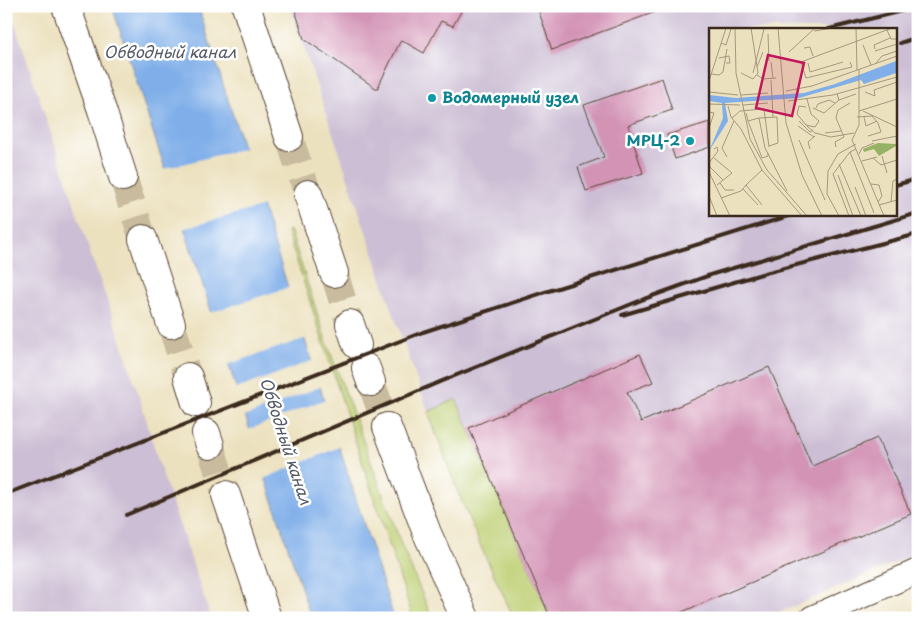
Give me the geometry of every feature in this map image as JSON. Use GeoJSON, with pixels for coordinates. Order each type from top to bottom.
{"type":"FeatureCollection","features":[{"type":"Feature","properties":{"kind":"main road"},"geometry":{"type":"LineString","coordinates":[[66,6],[123,178]]}},
{"type":"Feature","properties":{"kind":"main road"},"geometry":{"type":"LineString","coordinates":[[246,6],[289,137]]}},
{"type":"Feature","properties":{"kind":"main road"},"geometry":{"type":"LineString","coordinates":[[308,194],[334,274]]}},
{"type":"Feature","properties":{"kind":"main road"},"geometry":{"type":"LineString","coordinates":[[143,239],[170,324]]}},
{"type":"Feature","properties":{"kind":"main road"},"geometry":{"type":"LineString","coordinates":[[188,377],[196,403]]}},
{"type":"Feature","properties":{"kind":"main road"},"geometry":{"type":"LineString","coordinates":[[387,427],[427,533],[465,618]]}},
{"type":"Feature","properties":{"kind":"main road"},"geometry":{"type":"LineString","coordinates":[[226,495],[267,618]]}},
{"type":"Feature","properties":{"kind":"street"},"geometry":{"type":"LineString","coordinates":[[812,618],[918,571]]}},
{"type":"Feature","properties":{"kind":"shaded area"},"geometry":{"type":"Polygon","coordinates":[[[6,6],[9,6],[121,340],[159,464],[211,618],[6,618],[6,6]]]}},
{"type":"Feature","properties":{"kind":"shaded area"},"geometry":{"type":"Polygon","coordinates":[[[290,6],[918,6],[918,553],[767,618],[540,618],[437,436],[396,321],[290,6]]]}},
{"type":"Feature","properties":{"kind":"green space"},"geometry":{"type":"Polygon","coordinates":[[[290,230],[327,343],[402,546],[432,618],[413,618],[287,231],[290,230]]]}},
{"type":"Feature","properties":{"kind":"green space"},"geometry":{"type":"Polygon","coordinates":[[[456,399],[550,616],[563,611],[566,618],[514,618],[457,490],[428,412],[456,399]]]}},
{"type":"Feature","properties":{"kind":"water","name":"Обводный канал"},"geometry":{"type":"Polygon","coordinates":[[[112,6],[198,6],[394,618],[311,618],[112,6]]]}},
{"type":"Feature","properties":{"kind":"pier"},"geometry":{"type":"Polygon","coordinates":[[[246,148],[264,206],[182,229],[163,169],[246,148]]]}},
{"type":"Feature","properties":{"kind":"pier"},"geometry":{"type":"Polygon","coordinates":[[[290,287],[307,338],[226,365],[209,313],[290,287]]]}},
{"type":"Feature","properties":{"kind":"pier"},"geometry":{"type":"Polygon","coordinates":[[[314,360],[322,386],[244,417],[234,390],[314,360]]]}},
{"type":"Feature","properties":{"kind":"pier"},"geometry":{"type":"Polygon","coordinates":[[[326,399],[342,446],[263,479],[248,430],[326,399]]]}},
{"type":"Feature","properties":{"kind":"building"},"geometry":{"type":"Polygon","coordinates":[[[294,6],[464,6],[453,26],[441,21],[424,53],[401,40],[377,89],[304,39],[294,6]]]}},
{"type":"Feature","properties":{"kind":"building"},"geometry":{"type":"Polygon","coordinates":[[[537,6],[665,6],[666,8],[552,50],[537,6]]]}},
{"type":"Feature","properties":{"kind":"building"},"geometry":{"type":"Polygon","coordinates":[[[662,78],[672,110],[628,125],[643,173],[586,191],[578,167],[604,157],[584,105],[662,78]]]}},
{"type":"Feature","properties":{"kind":"building","name":"МРЦ-2"},"geometry":{"type":"Polygon","coordinates":[[[709,122],[709,147],[675,159],[667,135],[709,122]]]}},
{"type":"Feature","properties":{"kind":"building"},"geometry":{"type":"Polygon","coordinates":[[[640,354],[653,382],[627,392],[641,422],[769,367],[812,466],[877,438],[911,514],[668,618],[566,618],[563,611],[550,617],[469,428],[640,354]]]}},
{"type":"Feature","properties":{"kind":"tunnel"},"geometry":{"type":"LineString","coordinates":[[289,137],[308,194]]}},
{"type":"Feature","properties":{"kind":"tunnel"},"geometry":{"type":"LineString","coordinates":[[123,177],[143,239]]}},
{"type":"Feature","properties":{"kind":"tunnel"},"geometry":{"type":"LineString","coordinates":[[334,273],[350,324]]}},
{"type":"Feature","properties":{"kind":"tunnel"},"geometry":{"type":"LineString","coordinates":[[171,324],[188,377]]}},
{"type":"Feature","properties":{"kind":"tunnel"},"geometry":{"type":"LineString","coordinates":[[371,382],[387,427]]}},
{"type":"Feature","properties":{"kind":"tunnel"},"geometry":{"type":"LineString","coordinates":[[210,445],[226,495]]}},
{"type":"Feature","properties":{"kind":"railway"},"geometry":{"type":"LineString","coordinates":[[833,28],[918,7]]}},
{"type":"Feature","properties":{"kind":"railway"},"geometry":{"type":"LineString","coordinates":[[900,43],[918,37]]}},
{"type":"Feature","properties":{"kind":"railway"},"geometry":{"type":"LineString","coordinates":[[896,185],[918,179]]}},
{"type":"Feature","properties":{"kind":"railway"},"geometry":{"type":"LineString","coordinates":[[126,515],[442,381],[644,299],[713,274],[918,213]]}},
{"type":"Feature","properties":{"kind":"railway"},"geometry":{"type":"LineString","coordinates":[[6,494],[423,332],[792,215]]}},
{"type":"Feature","properties":{"kind":"railway"},"geometry":{"type":"LineString","coordinates":[[622,315],[765,273],[918,234]]}},
{"type":"Feature","properties":{"kind":"place","name":"Водомерный узел"},"geometry":{"type":"Point","coordinates":[432,98]}},
{"type":"Feature","properties":{"kind":"place","name":"МРЦ-2"},"geometry":{"type":"Point","coordinates":[690,141]}}]}
